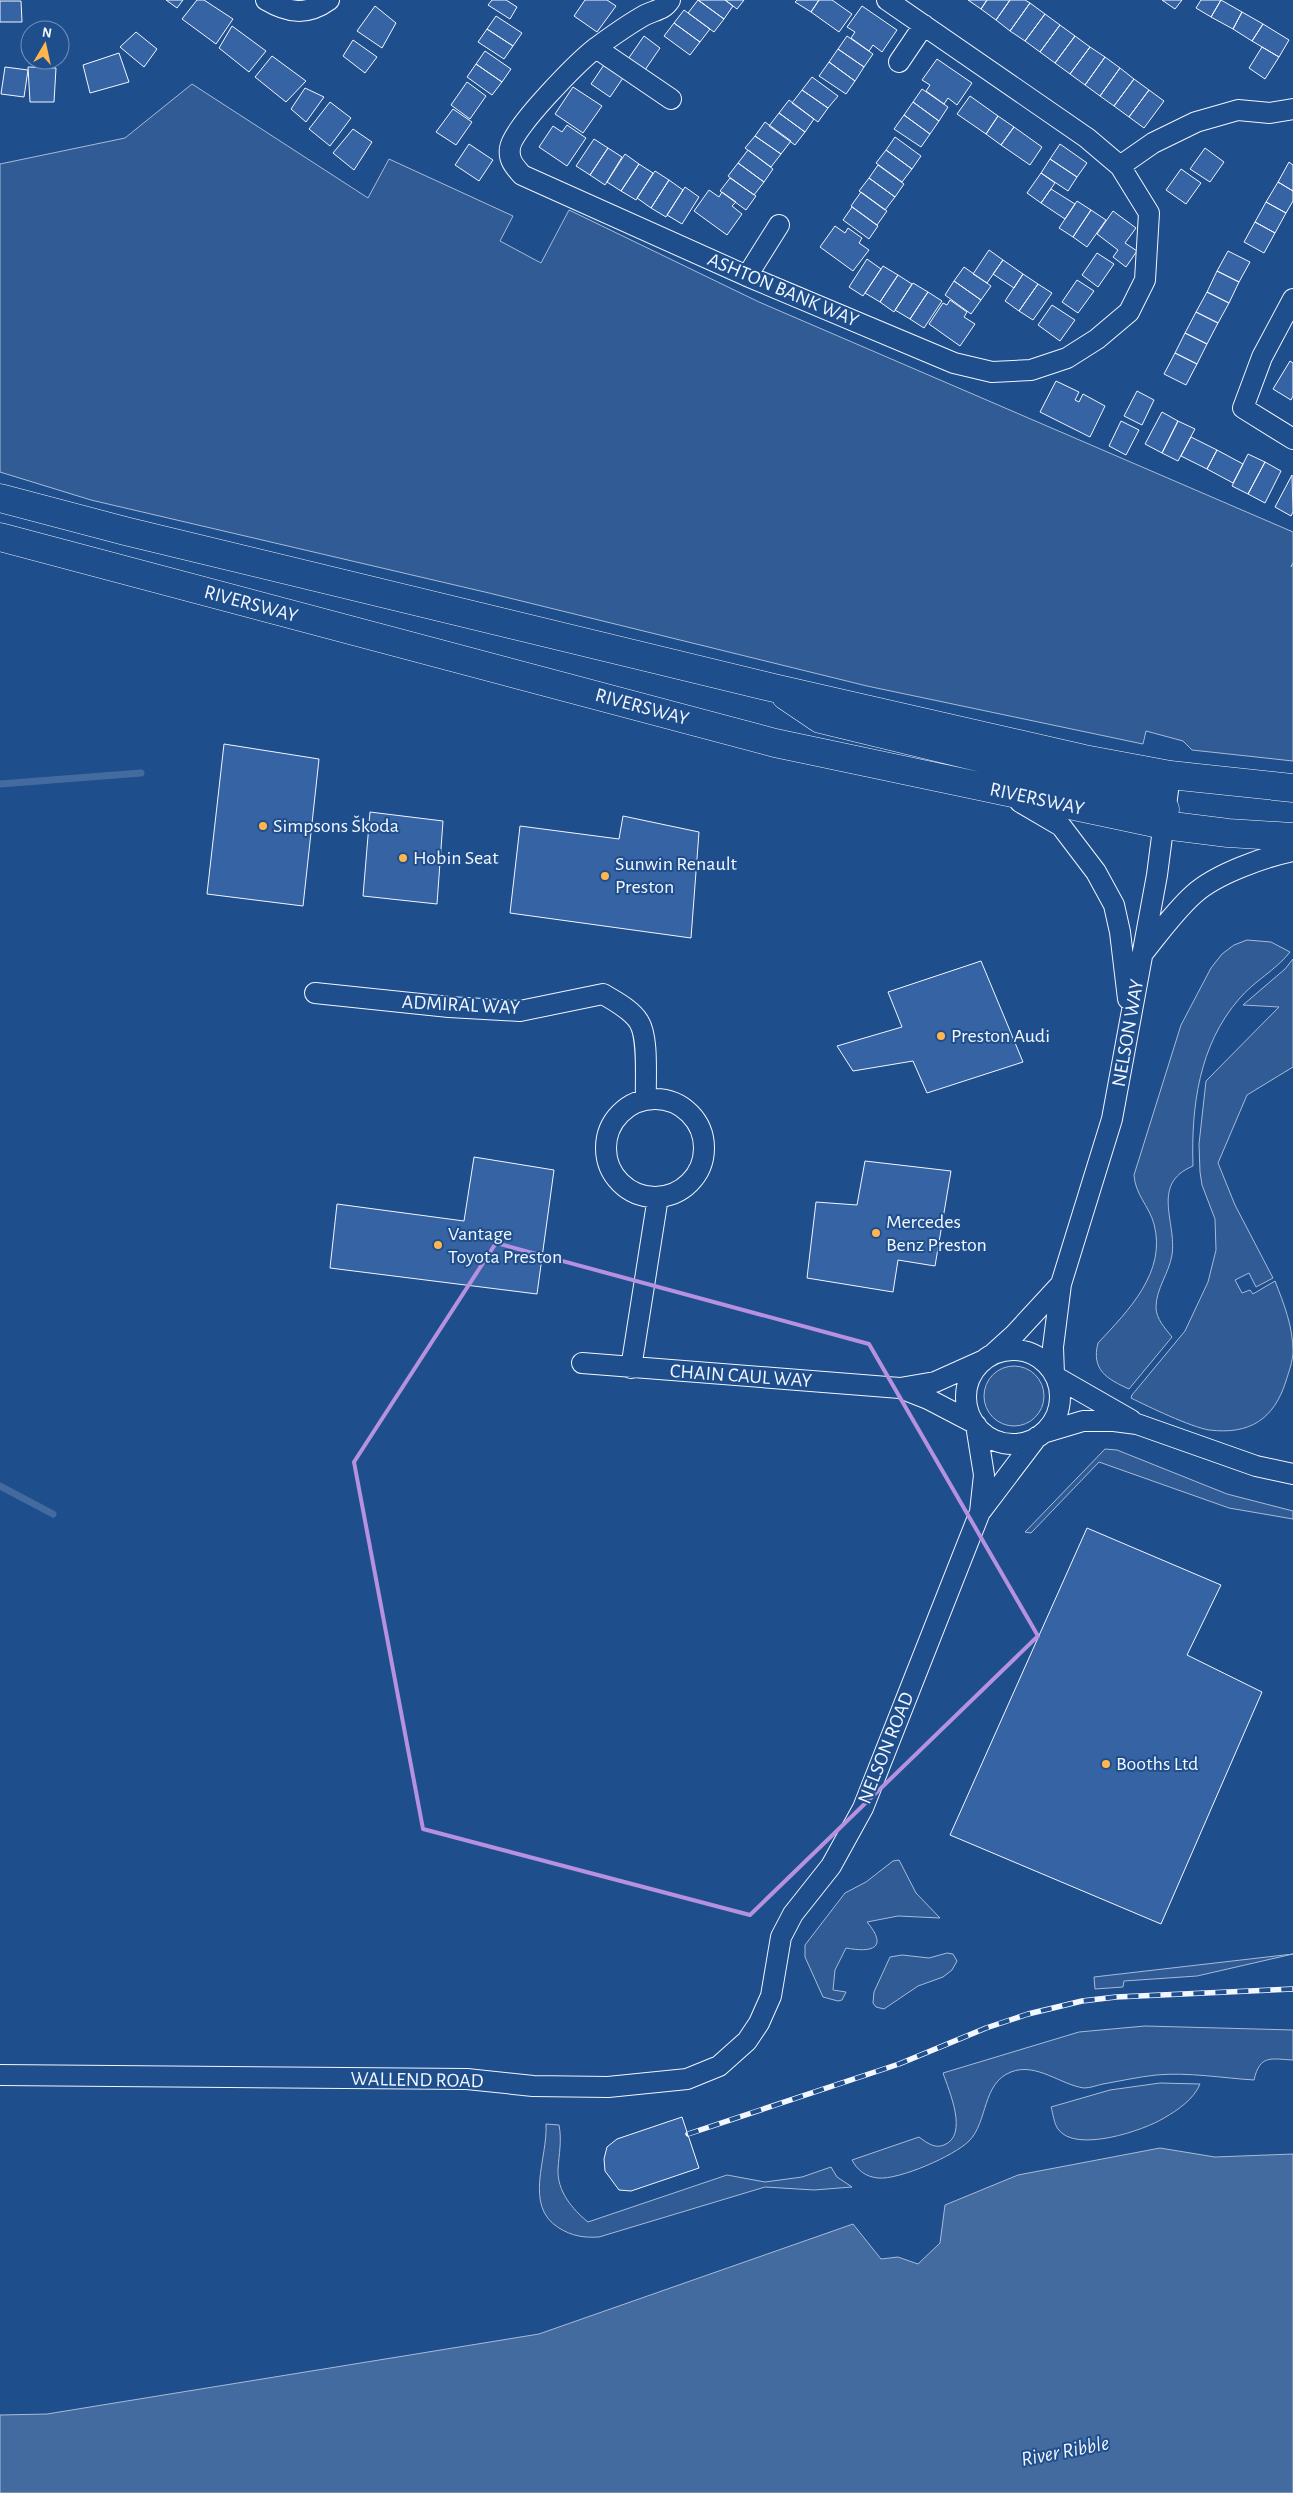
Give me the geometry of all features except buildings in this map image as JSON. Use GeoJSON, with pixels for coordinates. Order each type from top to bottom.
{"type":"FeatureCollection","features":[{"type":"Feature","properties":{"kind":"highway","name":"RIVERSWAY"},"geometry":{"type":"LineString","coordinates":[[0,498],[125,531],[774,688],[1084,759],[1170,775],[1293,788]]}},
{"type":"Feature","properties":{"kind":"highway","name":"RIVERSWAY"},"geometry":{"type":"LineString","coordinates":[[0,537],[774,742],[996,790],[1164,817],[1228,833],[1293,837]]}},
{"type":"Feature","properties":{"kind":"highway"},"geometry":{"type":"LineString","coordinates":[[774,688],[820,719],[998,762],[1150,795],[1164,817]]}},
{"type":"Feature","properties":{"kind":"street"},"geometry":{"type":"LineString","coordinates":[[266,0],[290,12],[298,12],[318,8],[329,0]]}},
{"type":"Feature","properties":{"kind":"street","name":"ASHTON BANK WAY"},"geometry":{"type":"LineString","coordinates":[[670,0],[666,7],[645,16],[596,48],[560,82],[516,133],[510,148],[512,163],[522,174],[747,276],[954,363],[992,372],[1031,370],[1067,358],[1097,340],[1129,312],[1145,280],[1149,213],[1120,166],[1088,138],[887,0]]}},
{"type":"Feature","properties":{"kind":"street"},"geometry":{"type":"LineString","coordinates":[[898,62],[924,25]]}},
{"type":"Feature","properties":{"kind":"street"},"geometry":{"type":"LineString","coordinates":[[596,48],[671,99]]}},
{"type":"Feature","properties":{"kind":"street"},"geometry":{"type":"LineString","coordinates":[[1120,166],[1153,143],[1196,122],[1238,110],[1270,113],[1293,109]]}},
{"type":"Feature","properties":{"kind":"street"},"geometry":{"type":"LineString","coordinates":[[747,276],[779,225]]}},
{"type":"Feature","properties":{"kind":"street"},"geometry":{"type":"LineString","coordinates":[[1293,299],[1262,357],[1243,408],[1293,439]]}},
{"type":"Feature","properties":{"kind":"street","name":"NELSON WAY"},"geometry":{"type":"LineString","coordinates":[[1055,1376],[1053,1347],[1061,1284],[1112,1119],[1142,956],[1170,775]]}},
{"type":"Feature","properties":{"kind":"street"},"geometry":{"type":"LineString","coordinates":[[996,790],[1037,810],[1062,826],[1096,872],[1114,906],[1120,932],[1130,1013]]}},
{"type":"Feature","properties":{"kind":"street"},"geometry":{"type":"LineString","coordinates":[[1142,956],[1172,916],[1196,892],[1227,874],[1293,851]]}},
{"type":"Feature","properties":{"kind":"street","name":"ADMIRAL WAY"},"geometry":{"type":"LineString","coordinates":[[315,993],[520,1011],[603,994],[623,1007],[640,1022],[644,1040],[646,1099]]}},
{"type":"Feature","properties":{"kind":"street"},"geometry":{"type":"LineString","coordinates":[[646,1099],[665,1099],[688,1111],[698,1124],[704,1142],[703,1159],[696,1175],[685,1187],[670,1195],[658,1197],[644,1196],[627,1189],[615,1177],[607,1162],[605,1147],[608,1130],[622,1111],[646,1099]]}},
{"type":"Feature","properties":{"kind":"street"},"geometry":{"type":"LineString","coordinates":[[631,1368],[658,1197]]}},
{"type":"Feature","properties":{"kind":"street","name":"NELSON WAY"},"geometry":{"type":"LineString","coordinates":[[987,1358],[1014,1335],[1061,1284]]}},
{"type":"Feature","properties":{"kind":"street"},"geometry":{"type":"LineString","coordinates":[[1040,1435],[1053,1421],[1059,1407],[1060,1392],[1055,1376],[1045,1363],[1033,1354],[1018,1350],[1003,1351],[987,1358],[972,1376],[966,1396],[968,1410],[975,1424],[986,1435],[1011,1444],[1040,1435],[1083,1421],[1114,1421],[1137,1424],[1256,1466],[1293,1474]]}},
{"type":"Feature","properties":{"kind":"street","name":"CHAIN CAUL WAY"},"geometry":{"type":"LineString","coordinates":[[582,1363],[900,1388],[935,1382],[987,1358]]}},
{"type":"Feature","properties":{"kind":"street"},"geometry":{"type":"LineString","coordinates":[[1055,1376],[1105,1403],[1137,1424]]}},
{"type":"Feature","properties":{"kind":"street","name":"CHAIN CAUL WAY"},"geometry":{"type":"LineString","coordinates":[[900,1388],[928,1399],[975,1424]]}},
{"type":"Feature","properties":{"kind":"street","name":"NELSON ROAD"},"geometry":{"type":"LineString","coordinates":[[774,1972],[781,1937],[793,1914],[831,1866],[863,1808],[980,1512],[984,1475],[975,1424]]}},
{"type":"Feature","properties":{"kind":"street","name":"NELSON ROAD"},"geometry":{"type":"LineString","coordinates":[[980,1512],[1040,1435]]}},
{"type":"Feature","properties":{"kind":"street","name":"WALLEND ROAD"},"geometry":{"type":"LineString","coordinates":[[0,2075],[467,2079],[533,2086],[608,2087],[687,2079],[719,2066],[747,2041],[759,2023],[771,1996],[774,1972]]}},
{"type":"Feature","properties":{"kind":"highlighted area"},"geometry":{"type":"Polygon","coordinates":[[[496,1243],[869,1344],[1038,1636],[750,1915],[423,1829],[354,1462],[496,1243]]]}},
{"type":"Feature","properties":{"kind":"shaded area"},"geometry":{"type":"Polygon","coordinates":[[[192,84],[368,198],[389,159],[513,216],[500,241],[541,263],[569,210],[759,302],[1293,532],[1293,562],[1291,567],[1293,564],[1293,761],[1192,750],[1183,741],[1146,731],[1143,744],[867,686],[489,593],[91,500],[0,472],[0,164],[125,138],[192,84]]]}},
{"type":"Feature","properties":{"kind":"shaded area"},"geometry":{"type":"Polygon","coordinates":[[[1247,940],[1271,942],[1290,952],[1239,999],[1225,1017],[1206,1056],[1196,1099],[1193,1166],[1180,1174],[1172,1183],[1169,1193],[1168,1205],[1173,1242],[1172,1255],[1158,1294],[1156,1311],[1159,1319],[1172,1337],[1129,1389],[1114,1381],[1103,1372],[1099,1367],[1096,1352],[1098,1343],[1121,1318],[1142,1290],[1155,1258],[1157,1242],[1154,1224],[1139,1194],[1134,1175],[1181,1025],[1211,968],[1222,954],[1234,945],[1247,940]]]}},
{"type":"Feature","properties":{"kind":"shaded area"},"geometry":{"type":"Polygon","coordinates":[[[1293,959],[1293,1067],[1247,1095],[1218,1163],[1235,1205],[1273,1278],[1256,1287],[1249,1273],[1235,1280],[1242,1293],[1250,1290],[1253,1294],[1275,1281],[1290,1324],[1293,1342],[1291,1366],[1281,1394],[1267,1415],[1248,1427],[1237,1430],[1209,1430],[1181,1421],[1131,1398],[1185,1331],[1208,1282],[1216,1250],[1215,1219],[1202,1185],[1200,1172],[1199,1144],[1206,1081],[1279,1007],[1243,1005],[1285,969],[1293,959]]]}},
{"type":"Feature","properties":{"kind":"shaded area"},"geometry":{"type":"Polygon","coordinates":[[[1014,1366],[1030,1371],[1035,1375],[1039,1380],[1044,1396],[1039,1412],[1035,1417],[1030,1421],[1014,1426],[998,1421],[993,1417],[989,1412],[984,1396],[989,1380],[993,1375],[998,1371],[1014,1366]]]}},
{"type":"Feature","properties":{"kind":"shaded area"},"geometry":{"type":"Polygon","coordinates":[[[1105,1449],[1117,1450],[1227,1494],[1293,1511],[1293,1519],[1229,1508],[1099,1462],[1031,1533],[1025,1532],[1105,1449]]]}},
{"type":"Feature","properties":{"kind":"shaded area"},"geometry":{"type":"Polygon","coordinates":[[[899,1860],[916,1893],[940,1918],[898,1916],[867,1922],[877,1938],[877,1943],[870,1949],[846,1948],[835,1970],[833,1990],[846,1992],[842,2000],[838,2001],[823,1997],[805,1957],[805,1945],[845,1893],[866,1882],[893,1861],[899,1860]]]}},
{"type":"Feature","properties":{"kind":"shaded area"},"geometry":{"type":"Polygon","coordinates":[[[947,1953],[953,1954],[957,1961],[952,1970],[943,1977],[918,1986],[884,2009],[876,2007],[873,2003],[874,1992],[890,1957],[902,1955],[929,1958],[947,1953]]]}},
{"type":"Feature","properties":{"kind":"shaded area"},"geometry":{"type":"Polygon","coordinates":[[[1293,1954],[1197,1976],[1124,1981],[1123,1987],[1095,1989],[1094,1977],[1293,1954]]]}},
{"type":"Feature","properties":{"kind":"shaded area"},"geometry":{"type":"Polygon","coordinates":[[[1145,2026],[1293,2030],[1293,2060],[1273,2059],[1263,2062],[1256,2072],[1254,2080],[1168,2074],[1089,2088],[1075,2086],[1030,2070],[1011,2072],[1002,2077],[995,2085],[980,2124],[969,2141],[939,2160],[899,2175],[878,2178],[866,2175],[856,2167],[852,2160],[919,2137],[934,2146],[944,2145],[951,2140],[955,2132],[955,2112],[943,2073],[1079,2032],[1145,2026]]]}},
{"type":"Feature","properties":{"kind":"shaded area"},"geometry":{"type":"Polygon","coordinates":[[[1160,2083],[1200,2084],[1190,2099],[1175,2111],[1155,2123],[1127,2133],[1094,2140],[1079,2140],[1067,2136],[1058,2129],[1051,2107],[1110,2090],[1160,2083]]]}},
{"type":"Feature","properties":{"kind":"shaded area"},"geometry":{"type":"Polygon","coordinates":[[[546,2124],[559,2125],[558,2177],[560,2185],[571,2205],[588,2222],[727,2175],[765,2182],[802,2177],[831,2167],[837,2177],[852,2187],[814,2190],[765,2187],[599,2237],[578,2236],[559,2228],[548,2219],[542,2207],[540,2180],[546,2124]]]}},
{"type":"Feature","properties":{"kind":"water","name":"River Ribble"},"geometry":{"type":"Polygon","coordinates":[[[1160,2148],[1215,2157],[1293,2154],[1293,2493],[0,2493],[0,2415],[47,2414],[539,2334],[853,2224],[881,2259],[898,2257],[918,2264],[940,2243],[945,2205],[1018,2175],[1160,2148]]]}},
{"type":"Feature","properties":{"kind":"waterway"},"geometry":{"type":"LineString","coordinates":[[0,784],[141,773]]}},
{"type":"Feature","properties":{"kind":"waterway"},"geometry":{"type":"LineString","coordinates":[[0,1486],[53,1514]]}},
{"type":"Feature","properties":{"kind":"railway"},"geometry":{"type":"LineString","coordinates":[[688,2134],[899,2064],[986,2028],[1028,2014],[1082,2001],[1116,1997],[1293,1989]]}},
{"type":"Feature","properties":{"kind":"place","name":"Simpsons Škoda"},"geometry":{"type":"Point","coordinates":[263,826]}},
{"type":"Feature","properties":{"kind":"place","name":"Hobin Seat"},"geometry":{"type":"Point","coordinates":[403,858]}},
{"type":"Feature","properties":{"kind":"place","name":"Sunwin Renault Preston"},"geometry":{"type":"Point","coordinates":[605,876]}},
{"type":"Feature","properties":{"kind":"place","name":"Preston Audi"},"geometry":{"type":"Point","coordinates":[941,1036]}},
{"type":"Feature","properties":{"kind":"place","name":"Mercedes Benz Preston"},"geometry":{"type":"Point","coordinates":[876,1233]}},
{"type":"Feature","properties":{"kind":"place","name":"Vantage Toyota Preston"},"geometry":{"type":"Point","coordinates":[438,1245]}},
{"type":"Feature","properties":{"kind":"place","name":"Booths Ltd"},"geometry":{"type":"Point","coordinates":[1106,1764]}}]}
